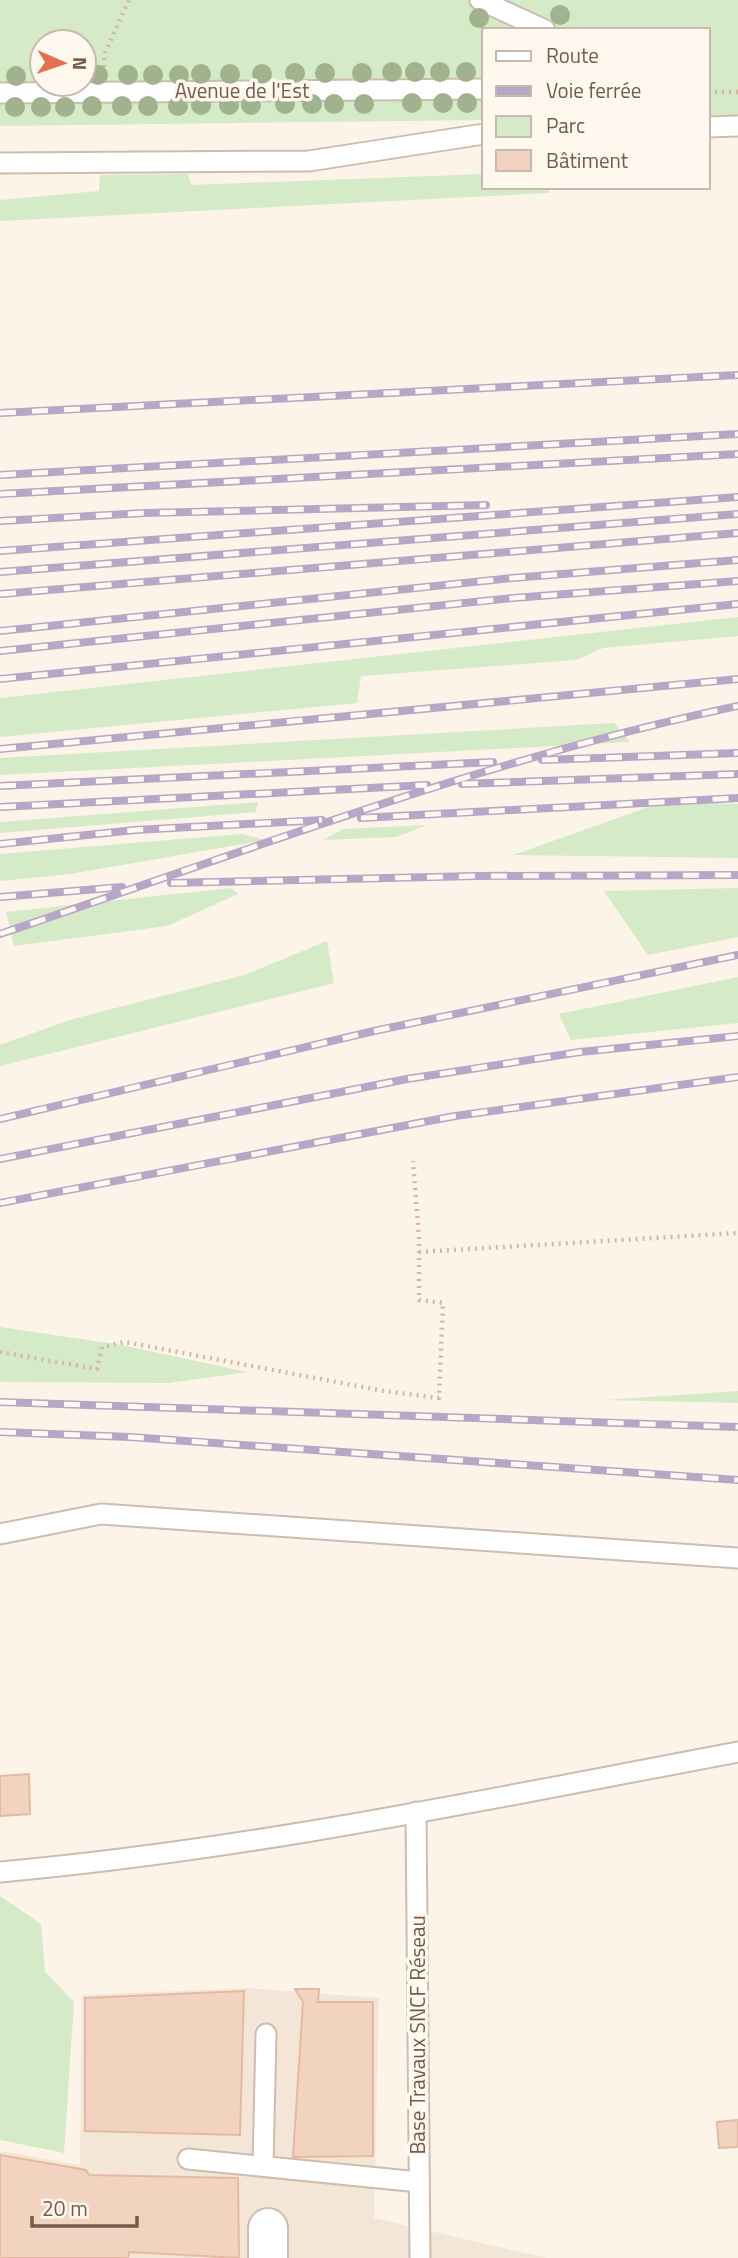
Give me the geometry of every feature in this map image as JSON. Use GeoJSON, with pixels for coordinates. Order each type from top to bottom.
{"type":"FeatureCollection","features":[{"type":"Feature","properties":{"kind":"lane"},"geometry":{"type":"LineString","coordinates":[[480,0],[541,28]]}},
{"type":"Feature","properties":{"kind":"lane","name":"Avenue de l'Est"},"geometry":{"type":"LineString","coordinates":[[0,93],[482,89]]}},
{"type":"Feature","properties":{"kind":"lane"},"geometry":{"type":"LineString","coordinates":[[710,127],[738,127]]}},
{"type":"Feature","properties":{"kind":"lane"},"geometry":{"type":"LineString","coordinates":[[0,163],[309,161],[482,134]]}},
{"type":"Feature","properties":{"kind":"lane"},"geometry":{"type":"LineString","coordinates":[[0,1534],[101,1514],[738,1558]]}},
{"type":"Feature","properties":{"kind":"lane"},"geometry":{"type":"LineString","coordinates":[[0,1872],[124,1861],[416,1812],[738,1752]]}},
{"type":"Feature","properties":{"kind":"lane","name":"Base Travaux SNCF Réseau"},"geometry":{"type":"LineString","coordinates":[[416,1812],[419,2258]]}},
{"type":"Feature","properties":{"kind":"lane"},"geometry":{"type":"LineString","coordinates":[[263,2166],[266,2034]]}},
{"type":"Feature","properties":{"kind":"lane"},"geometry":{"type":"LineString","coordinates":[[188,2159],[419,2182]]}},
{"type":"Feature","properties":{"kind":"path"},"geometry":{"type":"LineString","coordinates":[[105,92],[104,55],[129,0]]}},
{"type":"Feature","properties":{"kind":"path"},"geometry":{"type":"LineString","coordinates":[[710,92],[738,92]]}},
{"type":"Feature","properties":{"kind":"path"},"geometry":{"type":"LineString","coordinates":[[0,1352],[97,1369],[102,1347],[125,1342],[384,1391],[439,1398],[443,1303],[419,1300],[413,1161]]}},
{"type":"Feature","properties":{"kind":"path"},"geometry":{"type":"LineString","coordinates":[[419,1252],[738,1233]]}},
{"type":"Feature","properties":{"kind":"shaded area"},"geometry":{"type":"Polygon","coordinates":[[[247,1988],[379,1998],[374,2218],[547,2258],[0,2258],[0,2151],[80,2165],[82,1995],[247,1988]]]}},
{"type":"Feature","properties":{"kind":"green space"},"geometry":{"type":"Polygon","coordinates":[[[0,0],[738,0],[738,116],[710,116],[710,28],[482,28],[482,120],[0,126],[0,0]]]}},
{"type":"Feature","properties":{"kind":"green space"},"geometry":{"type":"Polygon","coordinates":[[[188,174],[191,185],[482,174],[482,189],[549,189],[549,193],[0,221],[0,200],[99,191],[100,175],[188,174]]]}},
{"type":"Feature","properties":{"kind":"green space"},"geometry":{"type":"Polygon","coordinates":[[[738,617],[738,636],[603,648],[576,660],[361,676],[357,703],[0,737],[0,698],[738,617]]]}},
{"type":"Feature","properties":{"kind":"green space"},"geometry":{"type":"Polygon","coordinates":[[[614,723],[630,742],[0,775],[0,758],[614,723]]]}},
{"type":"Feature","properties":{"kind":"green space"},"geometry":{"type":"Polygon","coordinates":[[[258,802],[256,812],[0,833],[0,822],[258,802]]]}},
{"type":"Feature","properties":{"kind":"green space"},"geometry":{"type":"Polygon","coordinates":[[[663,802],[738,804],[738,858],[513,855],[663,802]]]}},
{"type":"Feature","properties":{"kind":"green space"},"geometry":{"type":"Polygon","coordinates":[[[427,825],[396,837],[323,840],[343,829],[427,825]]]}},
{"type":"Feature","properties":{"kind":"green space"},"geometry":{"type":"Polygon","coordinates":[[[241,834],[266,840],[70,874],[0,881],[0,854],[241,834]]]}},
{"type":"Feature","properties":{"kind":"green space"},"geometry":{"type":"Polygon","coordinates":[[[231,888],[238,894],[167,926],[14,946],[6,912],[231,888]]]}},
{"type":"Feature","properties":{"kind":"green space"},"geometry":{"type":"Polygon","coordinates":[[[738,888],[738,937],[648,955],[604,891],[738,888]]]}},
{"type":"Feature","properties":{"kind":"green space"},"geometry":{"type":"Polygon","coordinates":[[[327,941],[334,983],[0,1066],[0,1045],[73,1019],[244,975],[327,941]]]}},
{"type":"Feature","properties":{"kind":"green space"},"geometry":{"type":"Polygon","coordinates":[[[738,977],[738,1023],[571,1040],[559,1014],[738,977]]]}},
{"type":"Feature","properties":{"kind":"green space"},"geometry":{"type":"Polygon","coordinates":[[[0,1327],[122,1345],[247,1372],[169,1383],[0,1382],[0,1327]]]}},
{"type":"Feature","properties":{"kind":"green space"},"geometry":{"type":"Polygon","coordinates":[[[738,1391],[738,1403],[605,1400],[738,1391]]]}},
{"type":"Feature","properties":{"kind":"green space"},"geometry":{"type":"Polygon","coordinates":[[[0,1896],[41,1924],[45,1972],[74,2002],[64,2153],[0,2140],[0,1896]]]}},
{"type":"Feature","properties":{"kind":"building"},"geometry":{"type":"Polygon","coordinates":[[[29,1774],[30,1814],[0,1816],[0,1776],[29,1774]]]}},
{"type":"Feature","properties":{"kind":"building"},"geometry":{"type":"Polygon","coordinates":[[[295,1989],[319,1989],[318,2002],[373,2002],[373,2156],[293,2157],[303,2002],[295,1989]]]}},
{"type":"Feature","properties":{"kind":"building"},"geometry":{"type":"Polygon","coordinates":[[[244,1991],[240,2135],[85,2131],[85,1998],[244,1991]]]}},
{"type":"Feature","properties":{"kind":"building"},"geometry":{"type":"Polygon","coordinates":[[[738,2120],[738,2147],[719,2148],[717,2122],[738,2120]]]}},
{"type":"Feature","properties":{"kind":"building"},"geometry":{"type":"Polygon","coordinates":[[[0,2155],[86,2170],[89,2175],[238,2178],[239,2258],[129,2252],[128,2258],[0,2258],[0,2155]]]}},
{"type":"Feature","properties":{"kind":"railway"},"geometry":{"type":"LineString","coordinates":[[0,413],[738,375]]}},
{"type":"Feature","properties":{"kind":"railway"},"geometry":{"type":"LineString","coordinates":[[0,475],[738,434]]}},
{"type":"Feature","properties":{"kind":"railway"},"geometry":{"type":"LineString","coordinates":[[0,494],[738,454]]}},
{"type":"Feature","properties":{"kind":"railway"},"geometry":{"type":"LineString","coordinates":[[0,551],[738,497]]}},
{"type":"Feature","properties":{"kind":"railway"},"geometry":{"type":"LineString","coordinates":[[0,521],[145,513],[486,505]]}},
{"type":"Feature","properties":{"kind":"railway"},"geometry":{"type":"LineString","coordinates":[[0,572],[738,514]]}},
{"type":"Feature","properties":{"kind":"railway"},"geometry":{"type":"LineString","coordinates":[[0,594],[738,533]]}},
{"type":"Feature","properties":{"kind":"railway"},"geometry":{"type":"LineString","coordinates":[[0,631],[512,578],[738,560]]}},
{"type":"Feature","properties":{"kind":"railway"},"geometry":{"type":"LineString","coordinates":[[0,651],[513,598],[738,581]]}},
{"type":"Feature","properties":{"kind":"railway"},"geometry":{"type":"LineString","coordinates":[[0,679],[738,604]]}},
{"type":"Feature","properties":{"kind":"railway"},"geometry":{"type":"LineString","coordinates":[[0,749],[738,679]]}},
{"type":"Feature","properties":{"kind":"railway"},"geometry":{"type":"LineString","coordinates":[[0,934],[458,780],[551,752],[738,706]]}},
{"type":"Feature","properties":{"kind":"railway"},"geometry":{"type":"LineString","coordinates":[[542,760],[738,753]]}},
{"type":"Feature","properties":{"kind":"railway"},"geometry":{"type":"LineString","coordinates":[[0,786],[493,762]]}},
{"type":"Feature","properties":{"kind":"railway"},"geometry":{"type":"LineString","coordinates":[[462,784],[738,774]]}},
{"type":"Feature","properties":{"kind":"railway"},"geometry":{"type":"LineString","coordinates":[[0,807],[427,785]]}},
{"type":"Feature","properties":{"kind":"railway"},"geometry":{"type":"LineString","coordinates":[[361,818],[738,798]]}},
{"type":"Feature","properties":{"kind":"railway"},"geometry":{"type":"LineString","coordinates":[[0,844],[135,830],[322,820]]}},
{"type":"Feature","properties":{"kind":"railway"},"geometry":{"type":"LineString","coordinates":[[171,883],[476,876],[738,875]]}},
{"type":"Feature","properties":{"kind":"railway"},"geometry":{"type":"LineString","coordinates":[[0,897],[122,887]]}},
{"type":"Feature","properties":{"kind":"railway"},"geometry":{"type":"LineString","coordinates":[[0,1119],[374,1031],[738,955]]}},
{"type":"Feature","properties":{"kind":"railway"},"geometry":{"type":"LineString","coordinates":[[0,1159],[407,1079],[580,1052],[738,1036]]}},
{"type":"Feature","properties":{"kind":"railway"},"geometry":{"type":"LineString","coordinates":[[0,1203],[455,1116],[738,1077]]}},
{"type":"Feature","properties":{"kind":"railway"},"geometry":{"type":"LineString","coordinates":[[0,1402],[738,1427]]}},
{"type":"Feature","properties":{"kind":"railway"},"geometry":{"type":"LineString","coordinates":[[0,1432],[130,1437],[738,1480]]}}]}
